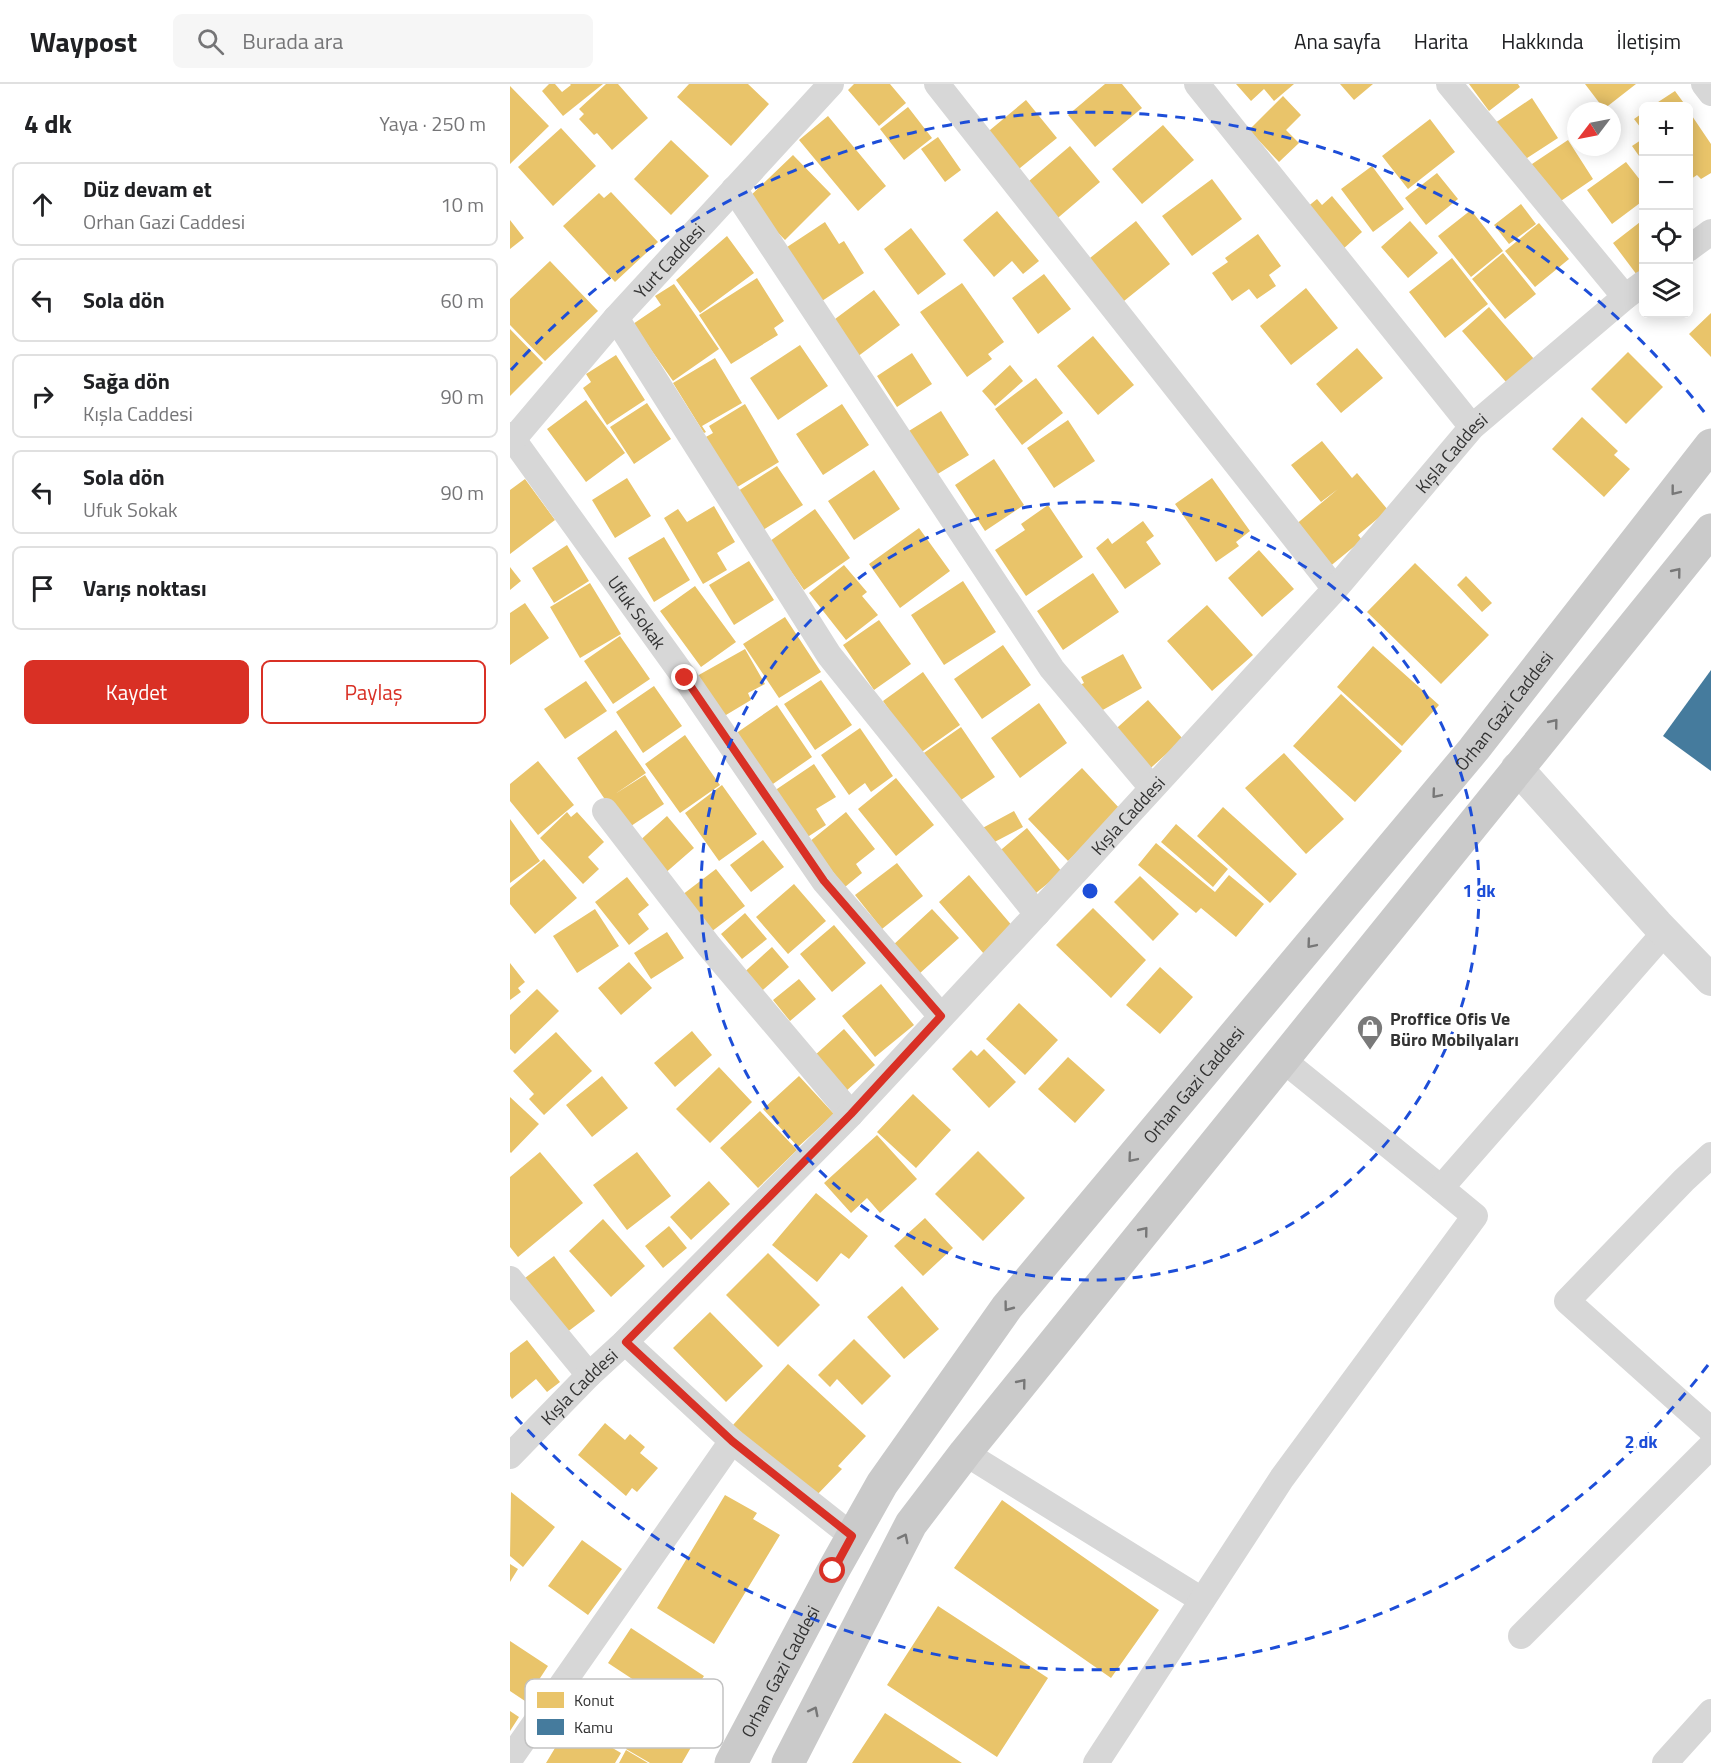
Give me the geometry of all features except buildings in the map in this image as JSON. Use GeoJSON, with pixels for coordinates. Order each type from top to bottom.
{"type":"FeatureCollection","features":[{"type":"Feature","properties":{"kind":"main road","name":"Orhan Gazi Caddesi"},"geometry":{"type":"LineString","coordinates":[[731,1763],[882,1484],[1007,1307],[1474,749],[1711,445]]}},
{"type":"Feature","properties":{"kind":"main road"},"geometry":{"type":"LineString","coordinates":[[788,1763],[911,1524],[965,1453],[1711,530]]}},
{"type":"Feature","properties":{"kind":"street","name":"Yurt Caddesi"},"geometry":{"type":"LineString","coordinates":[[511,439],[616,318],[831,84]]}},
{"type":"Feature","properties":{"kind":"street"},"geometry":{"type":"LineString","coordinates":[[937,84],[1335,590]]}},
{"type":"Feature","properties":{"kind":"street"},"geometry":{"type":"LineString","coordinates":[[1197,84],[1472,427]]}},
{"type":"Feature","properties":{"kind":"street"},"geometry":{"type":"LineString","coordinates":[[1449,84],[1634,290]]}},
{"type":"Feature","properties":{"kind":"street"},"geometry":{"type":"LineString","coordinates":[[1704,84],[1711,93]]}},
{"type":"Feature","properties":{"kind":"street"},"geometry":{"type":"LineString","coordinates":[[734,189],[1052,669],[1152,788]]}},
{"type":"Feature","properties":{"kind":"street"},"geometry":{"type":"LineString","coordinates":[[1693,246],[1711,232]]}},
{"type":"Feature","properties":{"kind":"street","name":"Kışla Caddesi"},"geometry":{"type":"LineString","coordinates":[[510,1456],[851,1114],[1335,590],[1472,427],[1634,290]]}},
{"type":"Feature","properties":{"kind":"street"},"geometry":{"type":"LineString","coordinates":[[616,318],[829,655],[1037,915]]}},
{"type":"Feature","properties":{"kind":"street","name":"Ufuk Sokak"},"geometry":{"type":"LineString","coordinates":[[511,439],[685,678],[824,881],[941,1016]]}},
{"type":"Feature","properties":{"kind":"street"},"geometry":{"type":"LineString","coordinates":[[1517,768],[1711,980]]}},
{"type":"Feature","properties":{"kind":"street"},"geometry":{"type":"LineString","coordinates":[[604,811],[709,946],[851,1114]]}},
{"type":"Feature","properties":{"kind":"street"},"geometry":{"type":"LineString","coordinates":[[1441,1188],[1665,932]]}},
{"type":"Feature","properties":{"kind":"street"},"geometry":{"type":"LineString","coordinates":[[1096,1763],[1282,1478],[1475,1216],[1282,1060]]}},
{"type":"Feature","properties":{"kind":"street"},"geometry":{"type":"LineString","coordinates":[[1711,1155],[1567,1300],[1711,1430]]}},
{"type":"Feature","properties":{"kind":"street"},"geometry":{"type":"LineString","coordinates":[[510,1279],[590,1375]]}},
{"type":"Feature","properties":{"kind":"street"},"geometry":{"type":"LineString","coordinates":[[626,1342],[732,1441],[852,1536]]}},
{"type":"Feature","properties":{"kind":"street"},"geometry":{"type":"LineString","coordinates":[[566,1679],[732,1441]]}},
{"type":"Feature","properties":{"kind":"street"},"geometry":{"type":"LineString","coordinates":[[1521,1636],[1711,1446]]}},
{"type":"Feature","properties":{"kind":"street"},"geometry":{"type":"LineString","coordinates":[[965,1453],[1202,1600]]}},
{"type":"Feature","properties":{"kind":"street"},"geometry":{"type":"LineString","coordinates":[[1665,1763],[1711,1712]]}},
{"type":"Feature","properties":{"kind":"street"},"geometry":{"type":"LineString","coordinates":[[510,1759],[525,1738]]}},
{"type":"Feature","properties":{"kind":"place","name":"Proffice Ofis Ve Büro Mobilyaları"},"geometry":{"type":"Point","coordinates":[1370,1051]}},
{"type":"Feature","properties":{"kind":"route"},"geometry":{"type":"LineString","coordinates":[[685,678],[824,881],[941,1016],[851,1114],[626,1342],[732,1441],[852,1536],[833,1571]]}}]}
